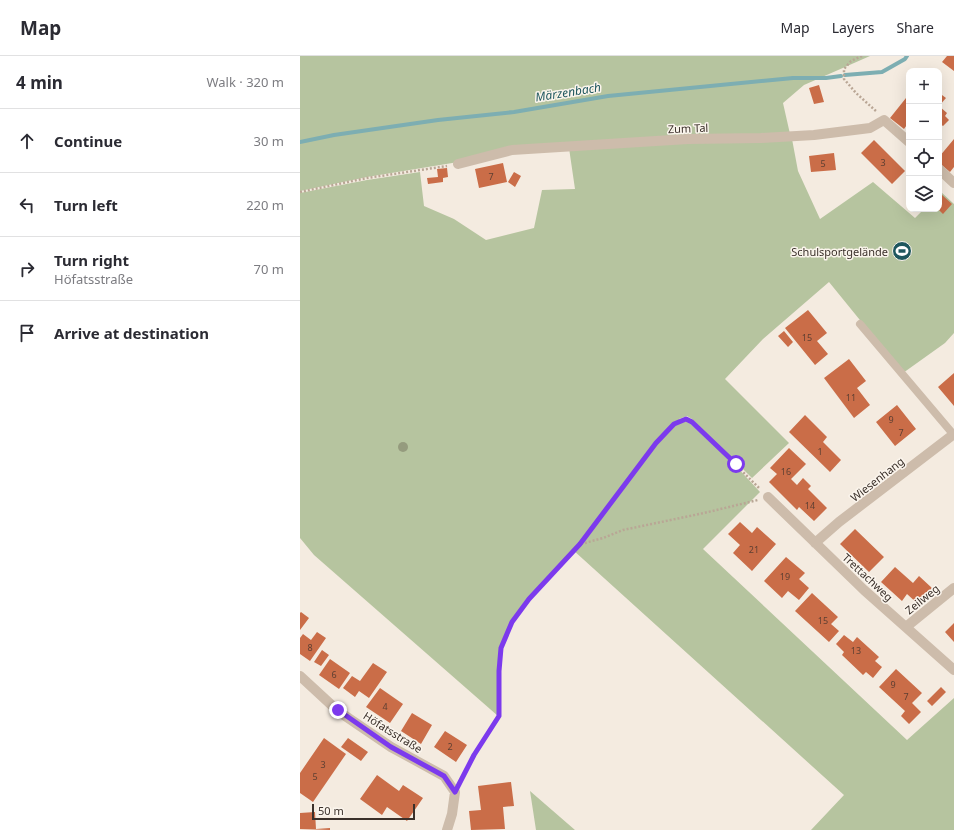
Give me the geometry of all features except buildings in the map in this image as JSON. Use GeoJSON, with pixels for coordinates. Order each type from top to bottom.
{"type":"FeatureCollection","features":[{"type":"Feature","properties":{"kind":"street"},"geometry":{"type":"LineString","coordinates":[[884,120],[907,140]]}},
{"type":"Feature","properties":{"kind":"street","name":"Zum Tal"},"geometry":{"type":"LineString","coordinates":[[458,164],[512,150],[688,139],[761,138],[814,135],[870,128],[884,120]]}},
{"type":"Feature","properties":{"kind":"street"},"geometry":{"type":"LineString","coordinates":[[942,172],[954,183]]}},
{"type":"Feature","properties":{"kind":"street","name":"Wiesenhang"},"geometry":{"type":"LineString","coordinates":[[815,543],[954,434]]}},
{"type":"Feature","properties":{"kind":"street","name":"Trettachweg"},"geometry":{"type":"LineString","coordinates":[[768,497],[864,590],[954,670]]}},
{"type":"Feature","properties":{"kind":"street","name":"Zeilweg"},"geometry":{"type":"LineString","coordinates":[[906,627],[954,588]]}},
{"type":"Feature","properties":{"kind":"street","name":"Höfatsstraße"},"geometry":{"type":"LineString","coordinates":[[300,676],[345,715],[391,747],[444,776],[455,792]]}},
{"type":"Feature","properties":{"kind":"street"},"geometry":{"type":"LineString","coordinates":[[447,830],[452,814],[455,792]]}},
{"type":"Feature","properties":{"kind":"lane"},"geometry":{"type":"LineString","coordinates":[[860,324],[954,434]]}},
{"type":"Feature","properties":{"kind":"path"},"geometry":{"type":"LineString","coordinates":[[862,56],[851,61],[844,69],[844,79],[884,120]]}},
{"type":"Feature","properties":{"kind":"path"},"geometry":{"type":"LineString","coordinates":[[300,192],[367,178],[458,164]]}},
{"type":"Feature","properties":{"kind":"path"},"geometry":{"type":"LineString","coordinates":[[455,792],[474,755],[499,716],[499,671],[501,648],[512,622],[529,599],[580,544],[656,443],[674,424],[686,419],[692,422],[768,497]]}},
{"type":"Feature","properties":{"kind":"path"},"geometry":{"type":"LineString","coordinates":[[580,544],[603,538],[623,530],[704,513],[768,497]]}},
{"type":"Feature","properties":{"kind":"green space"},"geometry":{"type":"Polygon","coordinates":[[[300,56],[870,56],[804,85],[783,103],[790,134],[568,144],[367,177],[300,191],[300,56]]]}},
{"type":"Feature","properties":{"kind":"green space"},"geometry":{"type":"Polygon","coordinates":[[[792,139],[798,171],[820,219],[873,182],[906,210],[906,212],[915,218],[921,212],[942,212],[942,193],[954,204],[954,333],[945,343],[903,373],[829,282],[763,339],[725,379],[789,443],[752,478],[692,419],[687,416],[679,419],[681,423],[686,421],[691,424],[735,465],[760,492],[703,549],[907,740],[954,698],[954,830],[811,830],[844,795],[573,550],[528,598],[511,621],[500,647],[497,670],[498,716],[314,555],[300,538],[300,193],[367,180],[420,172],[424,206],[454,219],[486,240],[534,228],[542,190],[575,189],[569,148],[792,139]]]}},
{"type":"Feature","properties":{"kind":"green space"},"geometry":{"type":"Polygon","coordinates":[[[530,791],[575,830],[536,830],[530,791]]]}},
{"type":"Feature","properties":{"kind":"waterway","name":"Märzenbach"},"geometry":{"type":"LineString","coordinates":[[845,75],[882,72],[905,59],[907,56]]}},
{"type":"Feature","properties":{"kind":"waterway","name":"Märzenbach"},"geometry":{"type":"LineString","coordinates":[[300,142],[334,135],[438,120],[514,112],[608,96],[793,78],[826,78],[841,76]]}},
{"type":"Feature","properties":{"kind":"place","name":"Schulsportgelände"},"geometry":{"type":"Point","coordinates":[902,251]}},
{"type":"Feature","properties":{"kind":"route"},"geometry":{"type":"LineString","coordinates":[[338,710],[391,747],[444,776],[455,792],[466,768],[499,716],[499,671],[501,648],[512,622],[529,599],[580,544],[656,443],[674,424],[686,419],[692,422],[736,464]]}}]}
